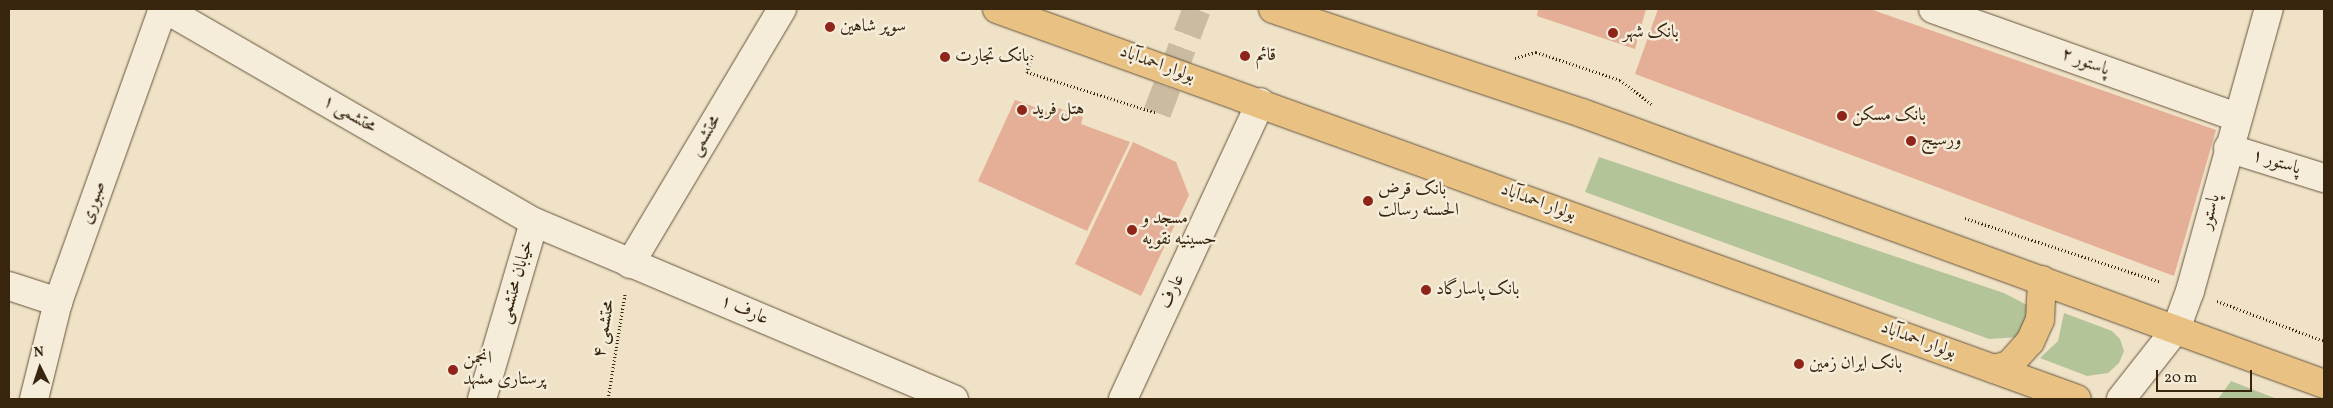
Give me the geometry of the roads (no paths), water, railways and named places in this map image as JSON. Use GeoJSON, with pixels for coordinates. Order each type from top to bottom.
{"type":"FeatureCollection","features":[{"type":"Feature","properties":{"kind":"main road","name":"بولوار احمدآباد"},"geometry":{"type":"LineString","coordinates":[[997,9],[1261,102],[2077,399]]}},
{"type":"Feature","properties":{"kind":"main road"},"geometry":{"type":"LineString","coordinates":[[1273,9],[1582,113],[2324,384]]}},
{"type":"Feature","properties":{"kind":"main road"},"geometry":{"type":"LineString","coordinates":[[1994,369],[2009,365],[2030,342],[2040,320],[2042,280]]}},
{"type":"Feature","properties":{"kind":"street","name":"محتشمی ۱"},"geometry":{"type":"LineString","coordinates":[[164,9],[534,222]]}},
{"type":"Feature","properties":{"kind":"street","name":"صبوری"},"geometry":{"type":"LineString","coordinates":[[34,399],[58,302],[164,9]]}},
{"type":"Feature","properties":{"kind":"street","name":"محتشمی"},"geometry":{"type":"LineString","coordinates":[[630,264],[782,9]]}},
{"type":"Feature","properties":{"kind":"street","name":"پاستور ۲"},"geometry":{"type":"LineString","coordinates":[[1932,9],[2237,117]]}},
{"type":"Feature","properties":{"kind":"street","name":"پاستور"},"geometry":{"type":"LineString","coordinates":[[2121,399],[2176,329],[2190,291],[2228,148],[2269,9]]}},
{"type":"Feature","properties":{"kind":"street","name":"عارف"},"geometry":{"type":"LineString","coordinates":[[1123,399],[1261,102]]}},
{"type":"Feature","properties":{"kind":"street","name":"پاستور ۱"},"geometry":{"type":"LineString","coordinates":[[2228,148],[2324,178]]}},
{"type":"Feature","properties":{"kind":"street","name":"عارف ۱"},"geometry":{"type":"LineString","coordinates":[[534,222],[954,399]]}},
{"type":"Feature","properties":{"kind":"street","name":"خیابان محتشمی"},"geometry":{"type":"LineString","coordinates":[[482,399],[534,222]]}},
{"type":"Feature","properties":{"kind":"street"},"geometry":{"type":"LineString","coordinates":[[9,286],[58,302]]}},
{"type":"Feature","properties":{"kind":"tunnel"},"geometry":{"type":"LineString","coordinates":[[1157,113],[1197,9]]}},
{"type":"Feature","properties":{"kind":"place","name":"سوپر شاهین"},"geometry":{"type":"Point","coordinates":[830,27]}},
{"type":"Feature","properties":{"kind":"place","name":"بانک شهر"},"geometry":{"type":"Point","coordinates":[1613,33]}},
{"type":"Feature","properties":{"kind":"place","name":"قائم"},"geometry":{"type":"Point","coordinates":[1245,56]}},
{"type":"Feature","properties":{"kind":"place","name":"بانک تجارت"},"geometry":{"type":"Point","coordinates":[945,57]}},
{"type":"Feature","properties":{"kind":"place","name":"هتل فرید"},"geometry":{"type":"Point","coordinates":[1022,110]}},
{"type":"Feature","properties":{"kind":"place","name":"بانک مسکن"},"geometry":{"type":"Point","coordinates":[1842,116]}},
{"type":"Feature","properties":{"kind":"place","name":"ورسیج"},"geometry":{"type":"Point","coordinates":[1911,141]}},
{"type":"Feature","properties":{"kind":"place","name":"بانک قرض الحسنه رسالت"},"geometry":{"type":"Point","coordinates":[1368,201]}},
{"type":"Feature","properties":{"kind":"place","name":"مسجد و حسینیه نقویه"},"geometry":{"type":"Point","coordinates":[1132,230]}},
{"type":"Feature","properties":{"kind":"place","name":"بانک پاسارگاد"},"geometry":{"type":"Point","coordinates":[1426,290]}},
{"type":"Feature","properties":{"kind":"place","name":"بانک ایران زمین"},"geometry":{"type":"Point","coordinates":[1799,364]}},
{"type":"Feature","properties":{"kind":"place","name":"انجمن پرستاری مشهد"},"geometry":{"type":"Point","coordinates":[453,370]}}]}
